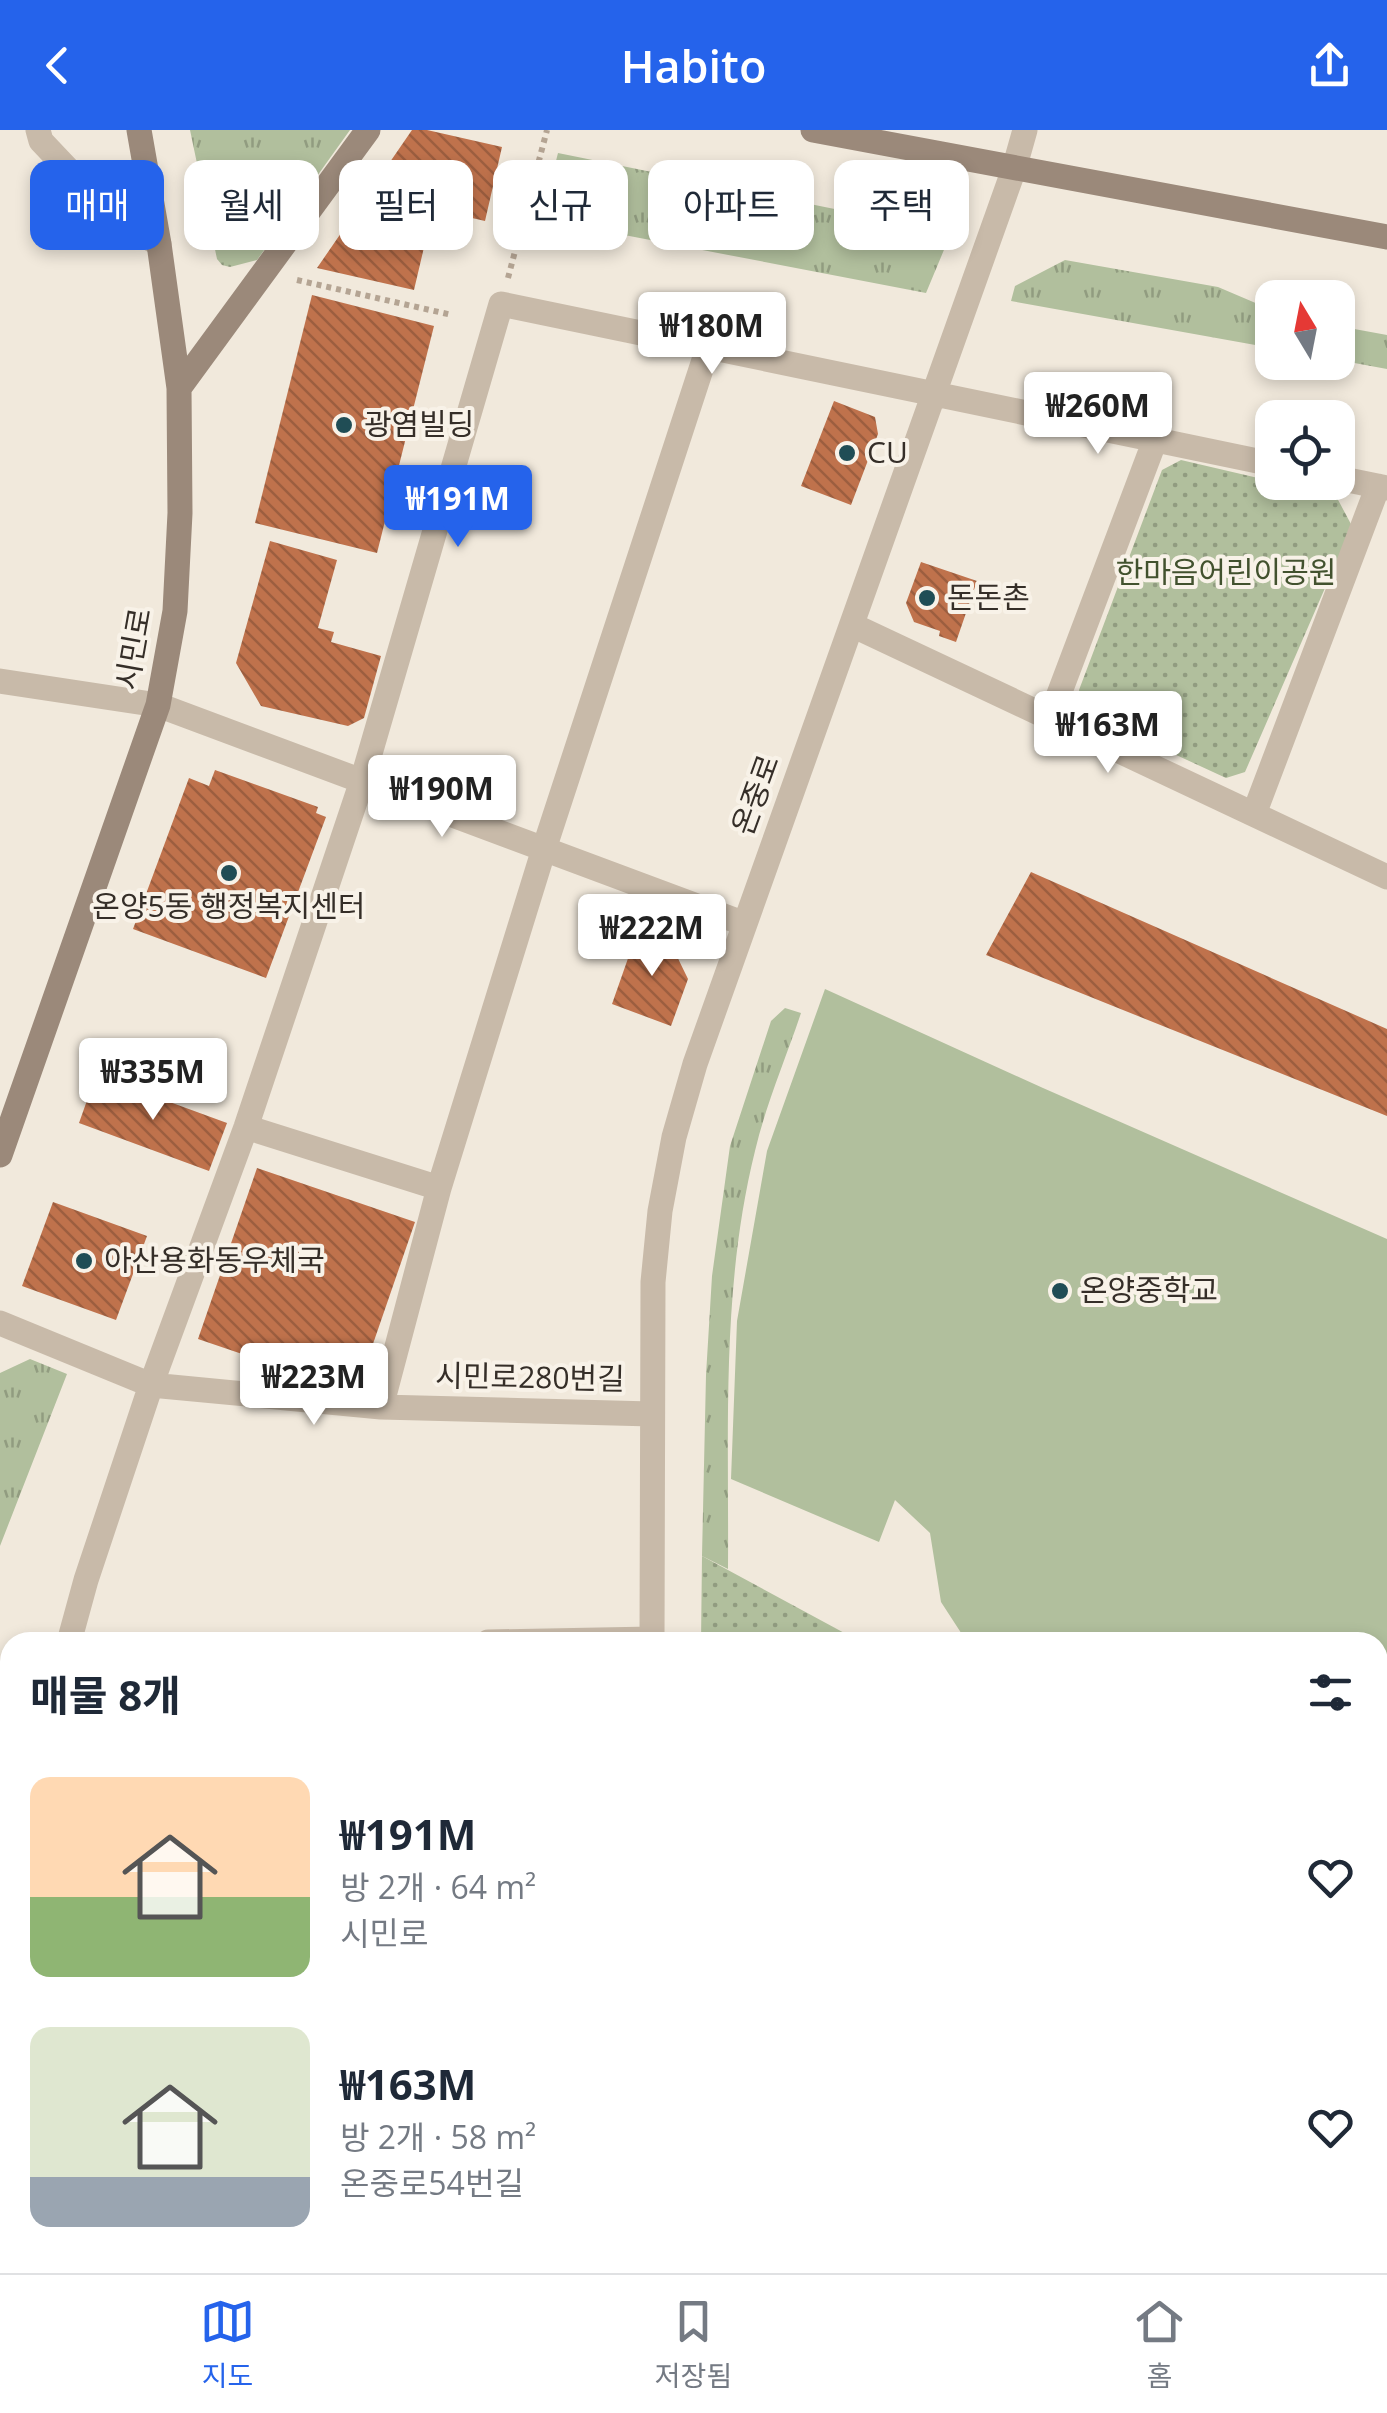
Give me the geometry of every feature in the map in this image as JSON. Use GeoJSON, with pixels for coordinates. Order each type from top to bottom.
{"type":"FeatureCollection","features":[{"type":"Feature","properties":{"kind":"main road","name":"시민로"},"geometry":{"type":"LineString","coordinates":[[139,130],[144,160]]}},
{"type":"Feature","properties":{"kind":"main road"},"geometry":{"type":"LineString","coordinates":[[179,388],[368,130]]}},
{"type":"Feature","properties":{"kind":"main road"},"geometry":{"type":"LineString","coordinates":[[813,130],[1387,237]]}},
{"type":"Feature","properties":{"kind":"main road","name":"시민로"},"geometry":{"type":"LineString","coordinates":[[0,1156],[158,706],[176,611],[179,388],[160,250]]}},
{"type":"Feature","properties":{"kind":"street"},"geometry":{"type":"LineString","coordinates":[[38,130],[41,141],[59,160]]}},
{"type":"Feature","properties":{"kind":"street","name":"온중로"},"geometry":{"type":"LineString","coordinates":[[652,1632],[653,1282],[660,1211],[674,1137],[695,1064],[1014,169],[1024,130]]}},
{"type":"Feature","properties":{"kind":"street"},"geometry":{"type":"LineString","coordinates":[[73,1632],[151,1385],[246,1127],[362,782],[501,304],[1255,461]]}},
{"type":"Feature","properties":{"kind":"street"},"geometry":{"type":"LineString","coordinates":[[381,1407],[439,1188],[544,849],[708,348]]}},
{"type":"Feature","properties":{"kind":"street"},"geometry":{"type":"LineString","coordinates":[[1050,718],[1154,440]]}},
{"type":"Feature","properties":{"kind":"street"},"geometry":{"type":"LineString","coordinates":[[1254,814],[1382,487],[1355,481]]}},
{"type":"Feature","properties":{"kind":"street"},"geometry":{"type":"LineString","coordinates":[[852,625],[1387,877]]}},
{"type":"Feature","properties":{"kind":"street"},"geometry":{"type":"LineString","coordinates":[[0,682],[158,706],[745,924]]}},
{"type":"Feature","properties":{"kind":"street"},"geometry":{"type":"LineString","coordinates":[[246,1127],[439,1188]]}},
{"type":"Feature","properties":{"kind":"street","name":"시민로280번길"},"geometry":{"type":"LineString","coordinates":[[0,1323],[151,1385],[381,1407],[652,1414]]}},
{"type":"Feature","properties":{"kind":"path"},"geometry":{"type":"LineString","coordinates":[[501,304],[547,130]]}},
{"type":"Feature","properties":{"kind":"path"},"geometry":{"type":"LineString","coordinates":[[296,279],[452,315]]}},
{"type":"Feature","properties":{"kind":"green space"},"geometry":{"type":"Polygon","coordinates":[[[190,130],[350,130],[319,173],[319,160],[196,160],[190,130]]]}},
{"type":"Feature","properties":{"kind":"green space"},"geometry":{"type":"Polygon","coordinates":[[[558,153],[593,160],[556,160],[558,153]]]}},
{"type":"Feature","properties":{"kind":"green space"},"geometry":{"type":"Polygon","coordinates":[[[628,167],[648,171],[648,240],[628,236],[628,167]]]}},
{"type":"Feature","properties":{"kind":"green space"},"geometry":{"type":"Polygon","coordinates":[[[814,205],[834,209],[834,250],[944,250],[926,293],[702,250],[814,250],[814,205]]]}},
{"type":"Feature","properties":{"kind":"green space"},"geometry":{"type":"Polygon","coordinates":[[[215,250],[264,250],[257,260],[230,267],[217,259],[215,250]]]}},
{"type":"Feature","properties":{"kind":"green space"},"geometry":{"type":"Polygon","coordinates":[[[1065,260],[1218,287],[1255,303],[1255,345],[1011,301],[1015,286],[1065,260]]]}},
{"type":"Feature","properties":{"kind":"green space"},"geometry":{"type":"Polygon","coordinates":[[[1355,329],[1387,335],[1387,369],[1355,363],[1355,329]]]}},
{"type":"Feature","properties":{"kind":"green space","name":"한마음어린이공원"},"geometry":{"type":"Polygon","coordinates":[[[1181,460],[1255,477],[1255,500],[1338,500],[1352,526],[1245,772],[1226,778],[1081,711],[1079,690],[1162,470],[1181,460]]]}},
{"type":"Feature","properties":{"kind":"green space","name":"온양중학교"},"geometry":{"type":"Polygon","coordinates":[[[825,989],[1387,1239],[1387,1632],[960,1632],[941,1602],[930,1533],[895,1500],[879,1542],[731,1479],[737,1321],[767,1151],[825,989]]]}},
{"type":"Feature","properties":{"kind":"green space"},"geometry":{"type":"Polygon","coordinates":[[[785,1008],[801,1013],[760,1133],[737,1254],[729,1359],[728,1569],[702,1556],[712,1276],[730,1146],[771,1021],[785,1008]]]}},
{"type":"Feature","properties":{"kind":"green space"},"geometry":{"type":"Polygon","coordinates":[[[30,1359],[67,1374],[0,1546],[0,1373],[30,1359]]]}},
{"type":"Feature","properties":{"kind":"green space"},"geometry":{"type":"Polygon","coordinates":[[[702,1556],[843,1632],[701,1632],[702,1556]]]}},
{"type":"Feature","properties":{"kind":"building"},"geometry":{"type":"Polygon","coordinates":[[[412,130],[502,147],[499,160],[493,160],[493,186],[485,221],[473,218],[473,160],[391,160],[412,130]]]}},
{"type":"Feature","properties":{"kind":"building"},"geometry":{"type":"Polygon","coordinates":[[[339,236],[339,250],[423,250],[414,290],[317,268],[339,236]]]}},
{"type":"Feature","properties":{"kind":"building","name":"광염빌딩"},"geometry":{"type":"Polygon","coordinates":[[[312,295],[434,326],[377,553],[255,523],[312,295]]]}},
{"type":"Feature","properties":{"kind":"building"},"geometry":{"type":"Polygon","coordinates":[[[834,401],[875,417],[878,434],[851,505],[801,486],[834,401]]]}},
{"type":"Feature","properties":{"kind":"building"},"geometry":{"type":"Polygon","coordinates":[[[270,541],[337,560],[318,628],[334,632],[331,642],[381,656],[364,718],[348,726],[261,706],[236,663],[270,541]]]}},
{"type":"Feature","properties":{"kind":"building"},"geometry":{"type":"Polygon","coordinates":[[[921,562],[977,581],[956,642],[939,636],[940,631],[914,622],[906,603],[921,562]]]}},
{"type":"Feature","properties":{"kind":"building","name":"온양5동 행정복지센터"},"geometry":{"type":"Polygon","coordinates":[[[215,770],[318,807],[316,813],[326,817],[266,978],[133,929],[189,778],[209,786],[215,770]]]}},
{"type":"Feature","properties":{"kind":"building"},"geometry":{"type":"Polygon","coordinates":[[[1031,872],[1387,1029],[1387,1116],[986,955],[1031,872]]]}},
{"type":"Feature","properties":{"kind":"building"},"geometry":{"type":"Polygon","coordinates":[[[639,927],[668,938],[688,979],[671,1026],[612,1004],[639,927]]]}},
{"type":"Feature","properties":{"kind":"building"},"geometry":{"type":"Polygon","coordinates":[[[96,1075],[227,1123],[209,1171],[79,1123],[96,1075]]]}},
{"type":"Feature","properties":{"kind":"building"},"geometry":{"type":"Polygon","coordinates":[[[257,1168],[415,1222],[364,1370],[339,1387],[198,1339],[257,1168]]]}},
{"type":"Feature","properties":{"kind":"building","name":"아산용화동우체국"},"geometry":{"type":"Polygon","coordinates":[[[53,1202],[147,1236],[116,1320],[22,1286],[53,1202]]]}},
{"type":"Feature","properties":{"kind":"place","name":"광염빌딩"},"geometry":{"type":"Point","coordinates":[344,425]}},
{"type":"Feature","properties":{"kind":"place","name":"CU"},"geometry":{"type":"Point","coordinates":[847,453]}},
{"type":"Feature","properties":{"kind":"place","name":"돈돈촌"},"geometry":{"type":"Point","coordinates":[927,598]}},
{"type":"Feature","properties":{"kind":"place","name":"온양5동 행정복지센터"},"geometry":{"type":"Point","coordinates":[229,873]}},
{"type":"Feature","properties":{"kind":"place","name":"아산용화동우체국"},"geometry":{"type":"Point","coordinates":[84,1261]}},
{"type":"Feature","properties":{"kind":"place","name":"온양중학교"},"geometry":{"type":"Point","coordinates":[1060,1291]}}]}
